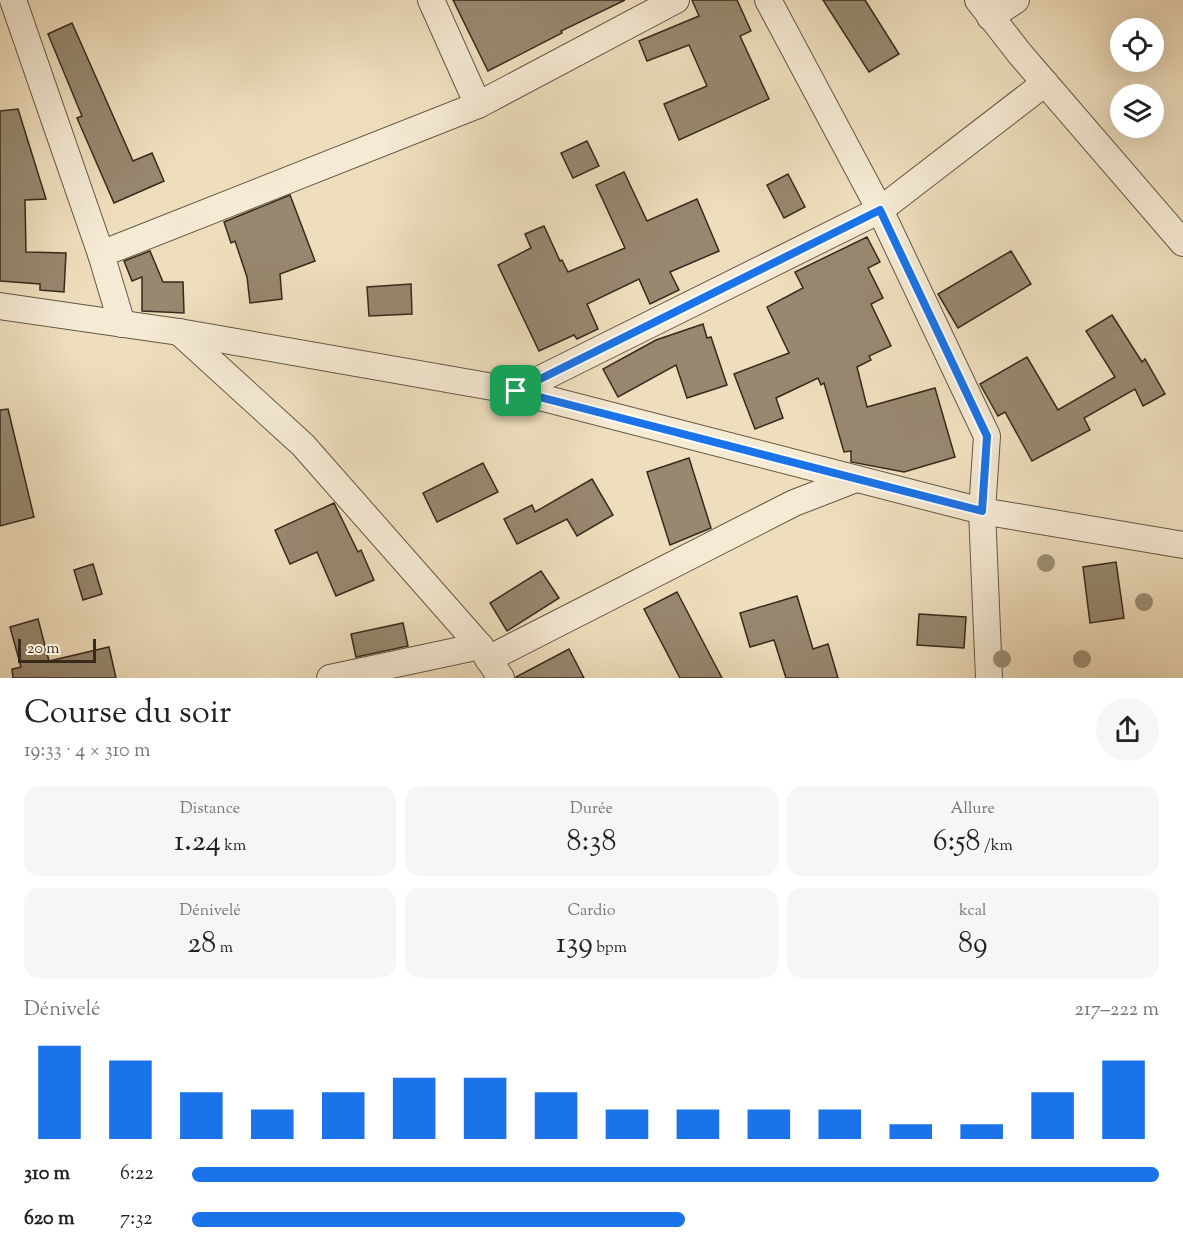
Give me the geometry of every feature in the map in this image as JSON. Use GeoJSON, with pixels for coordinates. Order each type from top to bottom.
{"type":"FeatureCollection","features":[{"type":"Feature","properties":{"kind":"street"},"geometry":{"type":"LineString","coordinates":[[431,0],[478,105]]}},
{"type":"Feature","properties":{"kind":"street"},"geometry":{"type":"LineString","coordinates":[[101,254],[478,105],[676,0]]}},
{"type":"Feature","properties":{"kind":"street"},"geometry":{"type":"LineString","coordinates":[[768,0],[880,210],[987,436],[982,511],[989,678]]}},
{"type":"Feature","properties":{"kind":"street"},"geometry":{"type":"LineString","coordinates":[[1016,0],[984,9],[1183,243]]}},
{"type":"Feature","properties":{"kind":"street"},"geometry":{"type":"LineString","coordinates":[[10,7],[101,254],[122,324]]}},
{"type":"Feature","properties":{"kind":"street"},"geometry":{"type":"LineString","coordinates":[[516,391],[880,210],[1045,83]]}},
{"type":"Feature","properties":{"kind":"street"},"geometry":{"type":"LineString","coordinates":[[0,306],[179,332],[516,391],[982,511],[1183,545]]}},
{"type":"Feature","properties":{"kind":"street"},"geometry":{"type":"LineString","coordinates":[[179,332],[303,445],[490,661]]}},
{"type":"Feature","properties":{"kind":"street"},"geometry":{"type":"LineString","coordinates":[[330,678],[490,661],[794,503],[856,478]]}},
{"type":"Feature","properties":{"kind":"building"},"geometry":{"type":"Polygon","coordinates":[[[453,0],[625,0],[561,31],[562,33],[488,71],[453,0]]]}},
{"type":"Feature","properties":{"kind":"building"},"geometry":{"type":"Polygon","coordinates":[[[692,0],[737,0],[751,31],[740,36],[769,99],[679,140],[664,104],[707,86],[689,45],[647,61],[639,41],[699,16],[692,0]]]}},
{"type":"Feature","properties":{"kind":"building"},"geometry":{"type":"Polygon","coordinates":[[[823,0],[865,0],[899,54],[869,72],[823,0]]]}},
{"type":"Feature","properties":{"kind":"building"},"geometry":{"type":"Polygon","coordinates":[[[72,23],[133,161],[152,153],[164,181],[114,203],[77,118],[82,116],[48,34],[72,23]]]}},
{"type":"Feature","properties":{"kind":"building"},"geometry":{"type":"Polygon","coordinates":[[[18,109],[46,199],[25,200],[26,252],[66,253],[64,292],[40,290],[40,284],[0,281],[0,111],[18,109]]]}},
{"type":"Feature","properties":{"kind":"building"},"geometry":{"type":"Polygon","coordinates":[[[587,141],[599,166],[573,178],[561,153],[587,141]]]}},
{"type":"Feature","properties":{"kind":"building"},"geometry":{"type":"Polygon","coordinates":[[[624,172],[647,221],[697,199],[719,251],[670,272],[679,290],[650,304],[639,279],[587,304],[598,329],[577,339],[574,335],[539,351],[498,265],[531,248],[525,234],[544,226],[560,261],[562,260],[568,272],[625,248],[596,185],[624,172]]]}},
{"type":"Feature","properties":{"kind":"building"},"geometry":{"type":"Polygon","coordinates":[[[788,174],[805,207],[784,218],[767,185],[788,174]]]}},
{"type":"Feature","properties":{"kind":"building"},"geometry":{"type":"Polygon","coordinates":[[[290,195],[315,261],[280,274],[282,299],[250,303],[247,277],[235,241],[231,243],[224,222],[290,195]]]}},
{"type":"Feature","properties":{"kind":"building"},"geometry":{"type":"Polygon","coordinates":[[[867,237],[880,262],[868,268],[883,298],[871,304],[891,346],[869,356],[871,360],[857,367],[867,407],[935,388],[955,457],[904,472],[851,462],[851,451],[844,452],[824,383],[821,385],[818,378],[776,398],[783,418],[755,429],[734,374],[789,353],[767,307],[803,288],[795,272],[867,237]]]}},
{"type":"Feature","properties":{"kind":"building"},"geometry":{"type":"Polygon","coordinates":[[[150,251],[163,282],[183,282],[184,313],[142,311],[142,277],[132,281],[124,261],[150,251]]]}},
{"type":"Feature","properties":{"kind":"building"},"geometry":{"type":"Polygon","coordinates":[[[1011,251],[1031,284],[958,328],[938,294],[1011,251]]]}},
{"type":"Feature","properties":{"kind":"building"},"geometry":{"type":"Polygon","coordinates":[[[411,284],[412,314],[369,316],[367,287],[411,284]]]}},
{"type":"Feature","properties":{"kind":"building"},"geometry":{"type":"Polygon","coordinates":[[[1112,315],[1142,362],[1145,359],[1165,394],[1143,406],[1135,389],[1084,418],[1090,430],[1032,461],[1005,412],[998,416],[980,384],[1027,357],[1058,410],[1115,377],[1086,331],[1112,315]]]}},
{"type":"Feature","properties":{"kind":"building"},"geometry":{"type":"Polygon","coordinates":[[[703,324],[707,338],[711,337],[727,385],[687,398],[676,365],[618,397],[603,369],[656,340],[703,324]]]}},
{"type":"Feature","properties":{"kind":"building"},"geometry":{"type":"Polygon","coordinates":[[[8,409],[34,517],[0,526],[0,410],[8,409]]]}},
{"type":"Feature","properties":{"kind":"building"},"geometry":{"type":"Polygon","coordinates":[[[689,458],[711,528],[670,545],[647,472],[689,458]]]}},
{"type":"Feature","properties":{"kind":"building"},"geometry":{"type":"Polygon","coordinates":[[[483,463],[498,492],[437,522],[423,493],[483,463]]]}},
{"type":"Feature","properties":{"kind":"building"},"geometry":{"type":"Polygon","coordinates":[[[592,479],[613,515],[577,536],[567,519],[517,544],[504,519],[532,505],[535,512],[592,479]]]}},
{"type":"Feature","properties":{"kind":"building"},"geometry":{"type":"Polygon","coordinates":[[[334,503],[358,552],[361,550],[374,580],[336,596],[317,552],[290,564],[275,530],[334,503]]]}},
{"type":"Feature","properties":{"kind":"building"},"geometry":{"type":"Polygon","coordinates":[[[1116,562],[1124,618],[1090,623],[1083,567],[1116,562]]]}},
{"type":"Feature","properties":{"kind":"building"},"geometry":{"type":"Polygon","coordinates":[[[93,564],[102,594],[83,600],[74,570],[93,564]]]}},
{"type":"Feature","properties":{"kind":"building"},"geometry":{"type":"Polygon","coordinates":[[[541,571],[559,598],[507,631],[490,603],[541,571]]]}},
{"type":"Feature","properties":{"kind":"building"},"geometry":{"type":"Polygon","coordinates":[[[677,592],[722,678],[680,678],[644,609],[677,592]]]}},
{"type":"Feature","properties":{"kind":"building"},"geometry":{"type":"Polygon","coordinates":[[[797,596],[813,649],[828,644],[838,678],[786,678],[774,640],[750,647],[740,613],[797,596]]]}},
{"type":"Feature","properties":{"kind":"building"},"geometry":{"type":"Polygon","coordinates":[[[919,614],[966,617],[964,648],[917,645],[919,614]]]}},
{"type":"Feature","properties":{"kind":"building"},"geometry":{"type":"Polygon","coordinates":[[[38,619],[49,661],[109,647],[116,678],[13,678],[12,669],[21,667],[10,627],[38,619]]]}},
{"type":"Feature","properties":{"kind":"building"},"geometry":{"type":"Polygon","coordinates":[[[403,623],[408,646],[356,657],[351,634],[403,623]]]}},
{"type":"Feature","properties":{"kind":"building"},"geometry":{"type":"Polygon","coordinates":[[[569,649],[584,678],[516,678],[516,677],[569,649]]]}},
{"type":"Feature","properties":{"kind":"route"},"geometry":{"type":"LineString","coordinates":[[880,210],[987,436],[982,511],[516,391],[880,210]]}}]}
